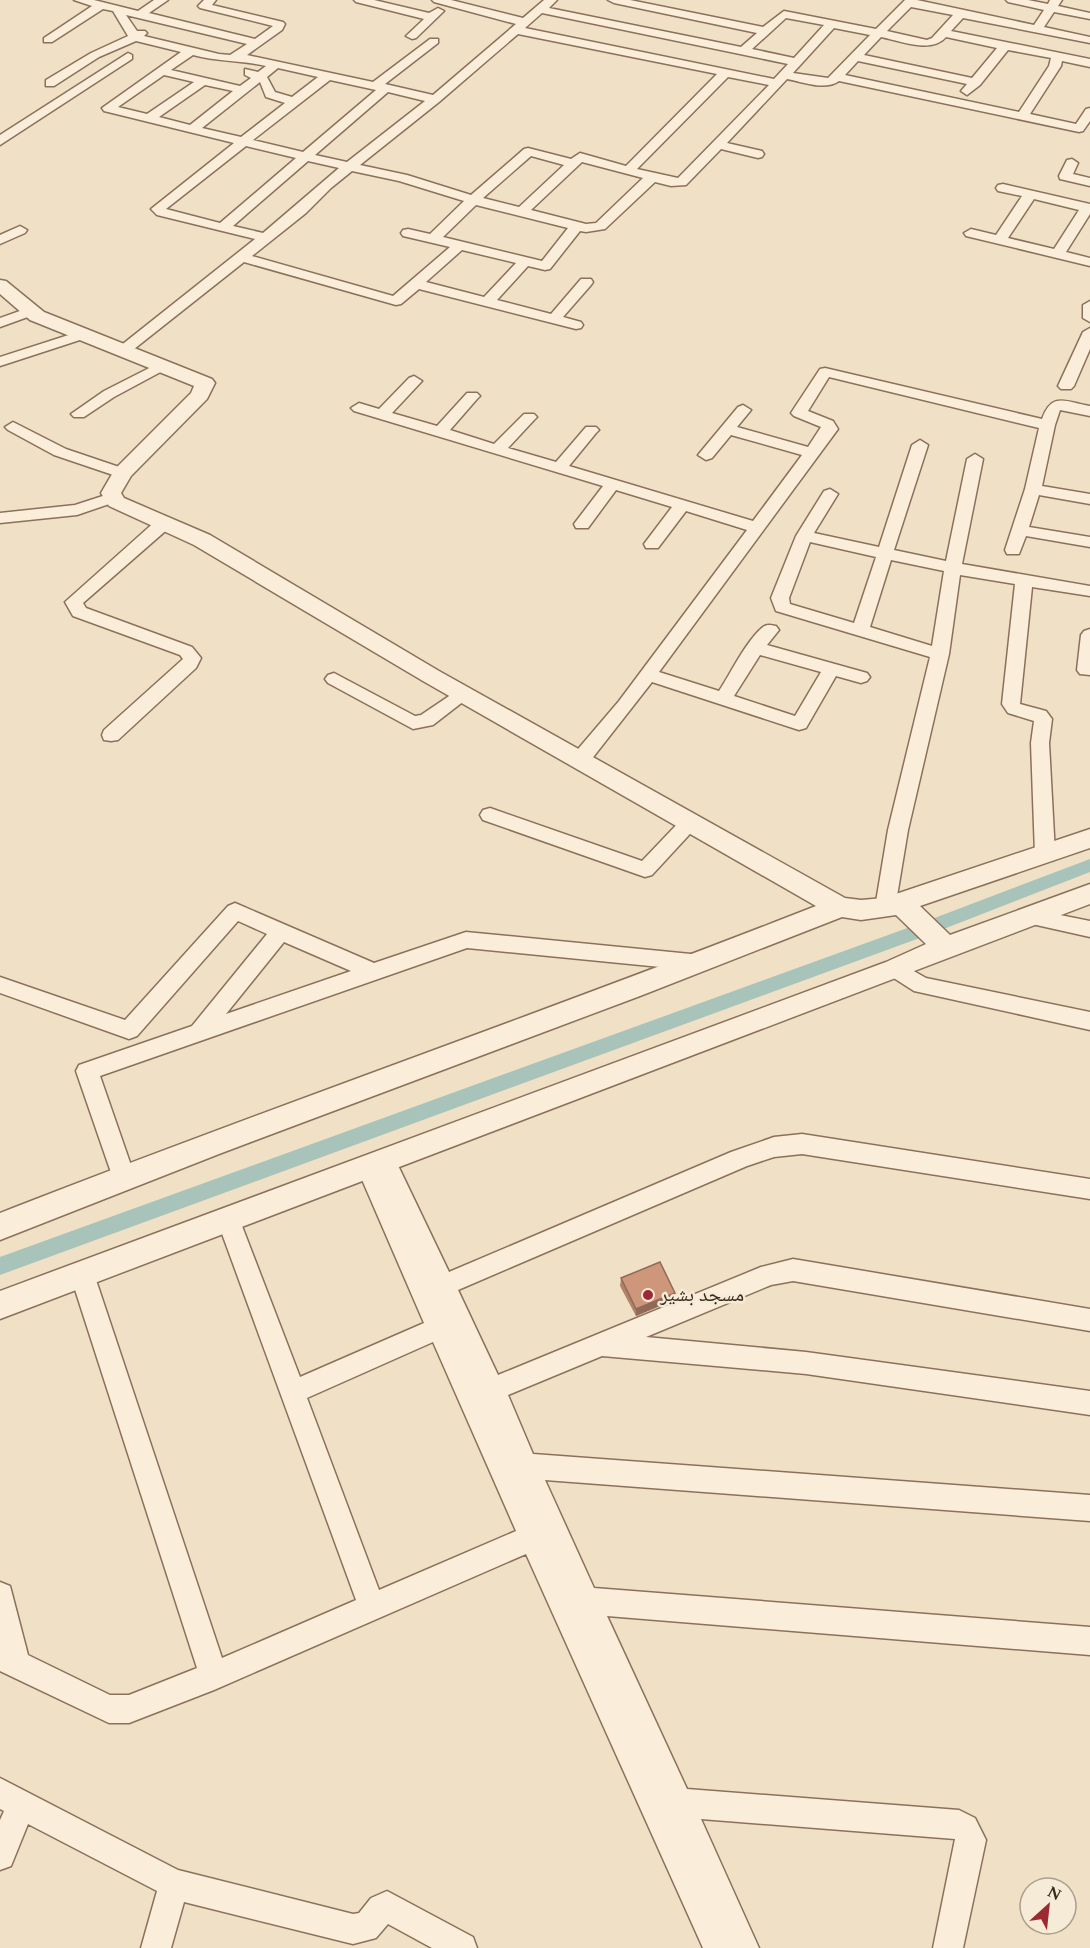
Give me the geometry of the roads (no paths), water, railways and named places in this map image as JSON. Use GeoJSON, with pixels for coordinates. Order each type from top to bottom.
{"type":"FeatureCollection","features":[{"type":"Feature","properties":{"kind":"street"},"geometry":{"type":"LineString","coordinates":[[80,0],[257,43]]}},
{"type":"Feature","properties":{"kind":"street"},"geometry":{"type":"LineString","coordinates":[[140,14],[161,0]]}},
{"type":"Feature","properties":{"kind":"street"},"geometry":{"type":"LineString","coordinates":[[210,0],[204,6],[279,24],[278,28],[234,58]]}},
{"type":"Feature","properties":{"kind":"street"},"geometry":{"type":"LineString","coordinates":[[360,0],[431,17]]}},
{"type":"Feature","properties":{"kind":"street"},"geometry":{"type":"LineString","coordinates":[[123,350],[266,238],[326,185],[435,99],[551,0]]}},
{"type":"Feature","properties":{"kind":"street"},"geometry":{"type":"LineString","coordinates":[[621,26],[612,11],[614,0],[764,31]]}},
{"type":"Feature","properties":{"kind":"street"},"geometry":{"type":"LineString","coordinates":[[1012,0],[1054,4],[1090,16]]}},
{"type":"Feature","properties":{"kind":"street"},"geometry":{"type":"LineString","coordinates":[[412,36],[446,1],[519,26],[725,73],[822,82],[832,81],[837,77],[910,2],[1090,40]]}},
{"type":"Feature","properties":{"kind":"street"},"geometry":{"type":"LineString","coordinates":[[48,40],[98,3]]}},
{"type":"Feature","properties":{"kind":"street"},"geometry":{"type":"LineString","coordinates":[[1037,29],[1054,4]]}},
{"type":"Feature","properties":{"kind":"street"},"geometry":{"type":"LineString","coordinates":[[116,8],[135,37],[189,52],[276,64],[435,99]]}},
{"type":"Feature","properties":{"kind":"street"},"geometry":{"type":"LineString","coordinates":[[539,9],[796,62]]}},
{"type":"Feature","properties":{"kind":"street"},"geometry":{"type":"LineString","coordinates":[[744,51],[784,14],[927,43],[936,42],[961,13]]}},
{"type":"Feature","properties":{"kind":"street"},"geometry":{"type":"LineString","coordinates":[[50,84],[95,55],[135,37],[161,19]]}},
{"type":"Feature","properties":{"kind":"street"},"geometry":{"type":"LineString","coordinates":[[521,213],[580,157],[652,177],[681,182],[719,145],[832,23]]}},
{"type":"Feature","properties":{"kind":"street"},"geometry":{"type":"LineString","coordinates":[[943,33],[1085,62],[1090,45]]}},
{"type":"Feature","properties":{"kind":"street"},"geometry":{"type":"LineString","coordinates":[[223,227],[306,157],[434,41]]}},
{"type":"Feature","properties":{"kind":"street"},"geometry":{"type":"LineString","coordinates":[[956,102],[1005,46]]}},
{"type":"Feature","properties":{"kind":"street"},"geometry":{"type":"LineString","coordinates":[[98,105],[162,71],[189,52]]}},
{"type":"Feature","properties":{"kind":"street"},"geometry":{"type":"LineString","coordinates":[[1022,116],[1055,66],[1057,56]]}},
{"type":"Feature","properties":{"kind":"street"},"geometry":{"type":"LineString","coordinates":[[0,141],[128,57]]}},
{"type":"Feature","properties":{"kind":"street"},"geometry":{"type":"LineString","coordinates":[[855,57],[976,81]]}},
{"type":"Feature","properties":{"kind":"street"},"geometry":{"type":"LineString","coordinates":[[234,58],[241,68],[267,82],[270,94],[295,102]]}},
{"type":"Feature","properties":{"kind":"street"},"geometry":{"type":"LineString","coordinates":[[191,130],[276,64]]}},
{"type":"Feature","properties":{"kind":"street"},"geometry":{"type":"LineString","coordinates":[[162,71],[243,90]]}},
{"type":"Feature","properties":{"kind":"street"},"geometry":{"type":"LineString","coordinates":[[629,170],[725,73]]}},
{"type":"Feature","properties":{"kind":"street"},"geometry":{"type":"LineString","coordinates":[[266,238],[162,212],[158,209],[327,76]]}},
{"type":"Feature","properties":{"kind":"street"},"geometry":{"type":"LineString","coordinates":[[837,77],[1079,128],[1088,117]]}},
{"type":"Feature","properties":{"kind":"street"},"geometry":{"type":"LineString","coordinates":[[148,119],[203,81]]}},
{"type":"Feature","properties":{"kind":"street"},"geometry":{"type":"LineString","coordinates":[[68,98],[191,130],[402,178],[473,200],[576,227],[600,226],[652,177]]}},
{"type":"Feature","properties":{"kind":"street"},"geometry":{"type":"LineString","coordinates":[[719,145],[758,154]]}},
{"type":"Feature","properties":{"kind":"street"},"geometry":{"type":"LineString","coordinates":[[432,240],[528,152],[573,163]]}},
{"type":"Feature","properties":{"kind":"street"},"geometry":{"type":"LineString","coordinates":[[1072,163],[1065,176],[1090,182]]}},
{"type":"Feature","properties":{"kind":"street"},"geometry":{"type":"LineString","coordinates":[[1003,188],[1089,208],[1058,254]]}},
{"type":"Feature","properties":{"kind":"street"},"geometry":{"type":"LineString","coordinates":[[1000,240],[1030,195]]}},
{"type":"Feature","properties":{"kind":"street"},"geometry":{"type":"LineString","coordinates":[[408,233],[545,266],[576,227]]}},
{"type":"Feature","properties":{"kind":"street"},"geometry":{"type":"LineString","coordinates":[[0,240],[20,230]]}},
{"type":"Feature","properties":{"kind":"street"},"geometry":{"type":"LineString","coordinates":[[971,233],[1090,262]]}},
{"type":"Feature","properties":{"kind":"street"},"geometry":{"type":"LineString","coordinates":[[241,257],[396,302],[459,247]]}},
{"type":"Feature","properties":{"kind":"street"},"geometry":{"type":"LineString","coordinates":[[487,303],[524,262]]}},
{"type":"Feature","properties":{"kind":"street"},"geometry":{"type":"LineString","coordinates":[[554,319],[586,282]]}},
{"type":"Feature","properties":{"kind":"street"},"geometry":{"type":"LineString","coordinates":[[416,284],[576,325]]}},
{"type":"Feature","properties":{"kind":"street"},"geometry":{"type":"LineString","coordinates":[[0,285],[44,320],[200,379],[205,383],[205,387],[122,473],[113,487],[112,498]]}},
{"type":"Feature","properties":{"kind":"street"},"geometry":{"type":"LineString","coordinates":[[1090,305],[1088,314],[1090,318]]}},
{"type":"Feature","properties":{"kind":"street"},"geometry":{"type":"LineString","coordinates":[[0,324],[31,311]]}},
{"type":"Feature","properties":{"kind":"street"},"geometry":{"type":"LineString","coordinates":[[1066,386],[1090,332]]}},
{"type":"Feature","properties":{"kind":"street"},"geometry":{"type":"LineString","coordinates":[[0,362],[81,335]]}},
{"type":"Feature","properties":{"kind":"street"},"geometry":{"type":"LineString","coordinates":[[79,414],[103,397],[163,365]]}},
{"type":"Feature","properties":{"kind":"street"},"geometry":{"type":"LineString","coordinates":[[580,760],[831,427],[802,415],[799,409],[825,372],[1047,424]]}},
{"type":"Feature","properties":{"kind":"street"},"geometry":{"type":"LineString","coordinates":[[383,414],[414,381]]}},
{"type":"Feature","properties":{"kind":"street"},"geometry":{"type":"LineString","coordinates":[[440,432],[472,396]]}},
{"type":"Feature","properties":{"kind":"street"},"geometry":{"type":"LineString","coordinates":[[1013,549],[1033,489],[1047,424],[1055,406],[1090,411]]}},
{"type":"Feature","properties":{"kind":"street"},"geometry":{"type":"LineString","coordinates":[[359,408],[756,527]]}},
{"type":"Feature","properties":{"kind":"street"},"geometry":{"type":"LineString","coordinates":[[705,455],[743,410]]}},
{"type":"Feature","properties":{"kind":"street"},"geometry":{"type":"LineString","coordinates":[[497,450],[529,417]]}},
{"type":"Feature","properties":{"kind":"street"},"geometry":{"type":"LineString","coordinates":[[14,427],[60,452],[122,473]]}},
{"type":"Feature","properties":{"kind":"street"},"geometry":{"type":"LineString","coordinates":[[727,429],[812,453]]}},
{"type":"Feature","properties":{"kind":"street"},"geometry":{"type":"LineString","coordinates":[[559,468],[591,430]]}},
{"type":"Feature","properties":{"kind":"street"},"geometry":{"type":"LineString","coordinates":[[860,631],[920,444]]}},
{"type":"Feature","properties":{"kind":"street"},"geometry":{"type":"LineString","coordinates":[[898,908],[898,830],[940,654],[953,568],[975,459]]}},
{"type":"Feature","properties":{"kind":"street"},"geometry":{"type":"LineString","coordinates":[[582,524],[612,484]]}},
{"type":"Feature","properties":{"kind":"street"},"geometry":{"type":"LineString","coordinates":[[1033,489],[1090,499]]}},
{"type":"Feature","properties":{"kind":"street"},"geometry":{"type":"LineString","coordinates":[[830,494],[804,536],[780,598],[782,607],[940,654]]}},
{"type":"Feature","properties":{"kind":"street"},"geometry":{"type":"LineString","coordinates":[[0,518],[77,510],[112,498]]}},
{"type":"Feature","properties":{"kind":"street"},"geometry":{"type":"LineString","coordinates":[[112,498],[123,506],[202,540],[464,694],[840,907],[861,910],[898,908],[1090,837]]}},
{"type":"Feature","properties":{"kind":"street"},"geometry":{"type":"LineString","coordinates":[[652,544],[682,505]]}},
{"type":"Feature","properties":{"kind":"street"},"geometry":{"type":"LineString","coordinates":[[111,735],[190,664],[192,658],[186,651],[79,612],[74,602],[164,523]]}},
{"type":"Feature","properties":{"kind":"street"},"geometry":{"type":"LineString","coordinates":[[1018,530],[1090,542]]}},
{"type":"Feature","properties":{"kind":"street"},"geometry":{"type":"LineString","coordinates":[[804,536],[953,568],[1090,591]]}},
{"type":"Feature","properties":{"kind":"street"},"geometry":{"type":"LineString","coordinates":[[1024,580],[1011,704],[1014,709],[1039,715],[1043,719],[1040,743],[1045,854]]}},
{"type":"Feature","properties":{"kind":"street"},"geometry":{"type":"LineString","coordinates":[[723,699],[770,630]]}},
{"type":"Feature","properties":{"kind":"street"},"geometry":{"type":"LineString","coordinates":[[1086,670],[1090,634]]}},
{"type":"Feature","properties":{"kind":"street"},"geometry":{"type":"LineString","coordinates":[[756,648],[861,677]]}},
{"type":"Feature","properties":{"kind":"street"},"geometry":{"type":"LineString","coordinates":[[647,674],[799,724],[831,670]]}},
{"type":"Feature","properties":{"kind":"street"},"geometry":{"type":"LineString","coordinates":[[334,679],[413,723],[426,721],[464,694]]}},
{"type":"Feature","properties":{"kind":"street"},"geometry":{"type":"LineString","coordinates":[[490,815],[645,870],[690,822]]}},
{"type":"Feature","properties":{"kind":"street"},"geometry":{"type":"LineString","coordinates":[[0,1305],[896,969],[942,943],[1030,917],[1090,894]]}},
{"type":"Feature","properties":{"kind":"street"},"geometry":{"type":"LineString","coordinates":[[0,1227],[123,1177],[701,963],[840,907]]}},
{"type":"Feature","properties":{"kind":"street"},"geometry":{"type":"LineString","coordinates":[[898,908],[942,943]]}},
{"type":"Feature","properties":{"kind":"street"},"geometry":{"type":"LineString","coordinates":[[0,985],[129,1030],[235,912],[373,972]]}},
{"type":"Feature","properties":{"kind":"street"},"geometry":{"type":"LineString","coordinates":[[1030,917],[1090,930]]}},
{"type":"Feature","properties":{"kind":"street"},"geometry":{"type":"LineString","coordinates":[[199,1032],[281,932]]}},
{"type":"Feature","properties":{"kind":"street"},"geometry":{"type":"LineString","coordinates":[[123,1177],[87,1071],[466,940],[701,963]]}},
{"type":"Feature","properties":{"kind":"street"},"geometry":{"type":"LineString","coordinates":[[896,969],[921,985],[1090,1021]]}},
{"type":"Feature","properties":{"kind":"street"},"geometry":{"type":"LineString","coordinates":[[442,1286],[739,1160],[788,1144],[802,1144],[1090,1189]]}},
{"type":"Feature","properties":{"kind":"street"},"geometry":{"type":"LineString","coordinates":[[376,1165],[442,1286],[482,1394],[576,1607],[719,1948]]}},
{"type":"Feature","properties":{"kind":"street"},"geometry":{"type":"LineString","coordinates":[[376,1165],[439,1328],[482,1394]]}},
{"type":"Feature","properties":{"kind":"street"},"geometry":{"type":"LineString","coordinates":[[229,1220],[372,1607]]}},
{"type":"Feature","properties":{"kind":"street"},"geometry":{"type":"LineString","coordinates":[[482,1394],[769,1275],[793,1270],[1090,1320]]}},
{"type":"Feature","properties":{"kind":"street"},"geometry":{"type":"LineString","coordinates":[[82,1274],[214,1676]]}},
{"type":"Feature","properties":{"kind":"street"},"geometry":{"type":"LineString","coordinates":[[293,1392],[439,1328]]}},
{"type":"Feature","properties":{"kind":"street"},"geometry":{"type":"LineString","coordinates":[[600,1345],[837,1367],[1090,1402]]}},
{"type":"Feature","properties":{"kind":"street"},"geometry":{"type":"LineString","coordinates":[[515,1470],[1090,1508]]}},
{"type":"Feature","properties":{"kind":"street"},"geometry":{"type":"LineString","coordinates":[[0,1596],[8,1660],[109,1709],[120,1710],[141,1706],[214,1676],[543,1533]]}},
{"type":"Feature","properties":{"kind":"street"},"geometry":{"type":"LineString","coordinates":[[576,1607],[1090,1641]]}},
{"type":"Feature","properties":{"kind":"street"},"geometry":{"type":"LineString","coordinates":[[576,1607],[679,1803],[744,1948]]}},
{"type":"Feature","properties":{"kind":"street"},"geometry":{"type":"LineString","coordinates":[[0,1855],[11,1799],[174,1884],[362,1930],[369,1926],[380,1909],[387,1906],[462,1948]]}},
{"type":"Feature","properties":{"kind":"street"},"geometry":{"type":"LineString","coordinates":[[679,1803],[959,1825],[965,1828],[970,1840],[948,1948]]}},
{"type":"Feature","properties":{"kind":"street"},"geometry":{"type":"LineString","coordinates":[[156,1948],[174,1884]]}},
{"type":"Feature","properties":{"kind":"waterway"},"geometry":{"type":"LineString","coordinates":[[0,1266],[930,927],[1090,865]]}},
{"type":"Feature","properties":{"kind":"place","name":"مسجد بشیر"},"geometry":{"type":"Point","coordinates":[648,1295]}}]}
